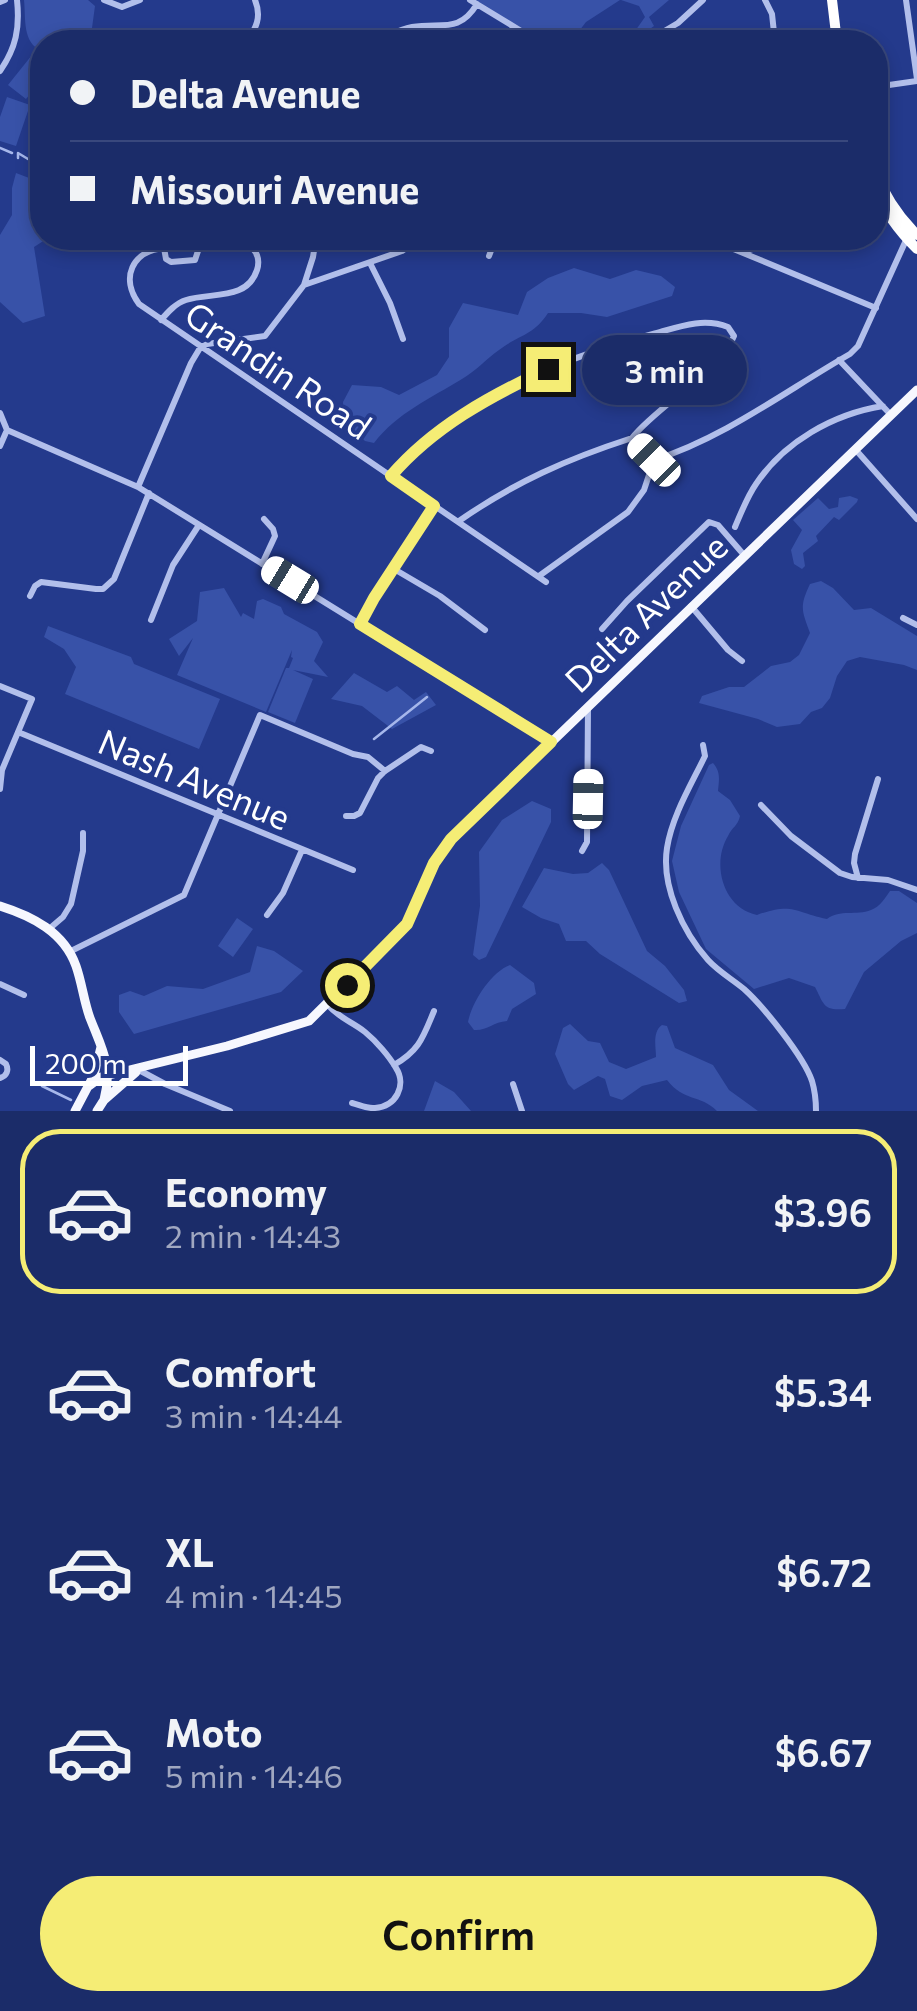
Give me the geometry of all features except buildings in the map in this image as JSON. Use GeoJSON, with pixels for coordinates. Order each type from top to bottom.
{"type":"FeatureCollection","features":[{"type":"Feature","properties":{"kind":"highway"},"geometry":{"type":"LineString","coordinates":[[832,0],[836,30]]}},
{"type":"Feature","properties":{"kind":"highway"},"geometry":{"type":"LineString","coordinates":[[888,216],[912,235],[917,248]]}},
{"type":"Feature","properties":{"kind":"main road","name":"Delta Avenue"},"geometry":{"type":"LineString","coordinates":[[89,1086],[108,1075],[309,1021],[407,924],[434,863],[451,839],[917,390]]}},
{"type":"Feature","properties":{"kind":"main road"},"geometry":{"type":"LineString","coordinates":[[0,906],[49,929],[69,952],[105,1055],[105,1096]]}},
{"type":"Feature","properties":{"kind":"main road"},"geometry":{"type":"LineString","coordinates":[[74,1111],[89,1086],[101,1047]]}},
{"type":"Feature","properties":{"kind":"main road","name":"Delta Avenue"},"geometry":{"type":"LineString","coordinates":[[98,1111],[105,1096],[137,1069]]}},
{"type":"Feature","properties":{"kind":"main road"},"geometry":{"type":"LineString","coordinates":[[89,1086],[100,1086],[105,1096]]}},
{"type":"Feature","properties":{"kind":"street"},"geometry":{"type":"LineString","coordinates":[[0,72],[16,41],[20,20],[17,0]]}},
{"type":"Feature","properties":{"kind":"street"},"geometry":{"type":"LineString","coordinates":[[104,0],[122,7],[140,0]]}},
{"type":"Feature","properties":{"kind":"street"},"geometry":{"type":"LineString","coordinates":[[254,30],[258,24],[256,0]]}},
{"type":"Feature","properties":{"kind":"street"},"geometry":{"type":"LineString","coordinates":[[666,30],[703,0]]}},
{"type":"Feature","properties":{"kind":"street"},"geometry":{"type":"LineString","coordinates":[[764,0],[772,14],[774,30]]}},
{"type":"Feature","properties":{"kind":"street"},"geometry":{"type":"LineString","coordinates":[[888,84],[917,80],[906,0]]}},
{"type":"Feature","properties":{"kind":"street"},"geometry":{"type":"LineString","coordinates":[[403,30],[456,24],[465,20],[473,2],[519,30]]}},
{"type":"Feature","properties":{"kind":"street"},"geometry":{"type":"LineString","coordinates":[[632,438],[654,460],[740,420],[839,360],[858,346],[912,235]]}},
{"type":"Feature","properties":{"kind":"street","name":"Grandin Road"},"geometry":{"type":"LineString","coordinates":[[156,250],[147,252],[133,266],[130,281],[134,298],[200,348],[543,579],[628,512],[644,490],[654,460]]}},
{"type":"Feature","properties":{"kind":"street"},"geometry":{"type":"LineString","coordinates":[[164,250],[171,262],[193,260],[197,250]]}},
{"type":"Feature","properties":{"kind":"street"},"geometry":{"type":"LineString","coordinates":[[161,320],[184,300],[233,292],[248,285],[255,275],[256,250]]}},
{"type":"Feature","properties":{"kind":"street"},"geometry":{"type":"LineString","coordinates":[[138,487],[200,348],[265,336],[304,285],[314,250]]}},
{"type":"Feature","properties":{"kind":"street"},"geometry":{"type":"LineString","coordinates":[[304,285],[405,250]]}},
{"type":"Feature","properties":{"kind":"street"},"geometry":{"type":"LineString","coordinates":[[488,256],[491,250]]}},
{"type":"Feature","properties":{"kind":"street"},"geometry":{"type":"LineString","coordinates":[[739,250],[876,308]]}},
{"type":"Feature","properties":{"kind":"street"},"geometry":{"type":"LineString","coordinates":[[744,252],[750,250]]}},
{"type":"Feature","properties":{"kind":"street"},"geometry":{"type":"LineString","coordinates":[[370,263],[403,340]]}},
{"type":"Feature","properties":{"kind":"street"},"geometry":{"type":"LineString","coordinates":[[391,476],[452,422],[548,369],[693,323],[722,324],[732,330],[734,336],[720,358],[645,422],[632,438],[534,475],[458,522]]}},
{"type":"Feature","properties":{"kind":"street"},"geometry":{"type":"LineString","coordinates":[[839,360],[891,415]]}},
{"type":"Feature","properties":{"kind":"street"},"geometry":{"type":"LineString","coordinates":[[734,527],[754,486],[793,446],[823,425],[882,406]]}},
{"type":"Feature","properties":{"kind":"street"},"geometry":{"type":"LineString","coordinates":[[0,413],[7,430],[138,487],[551,742]]}},
{"type":"Feature","properties":{"kind":"street"},"geometry":{"type":"LineString","coordinates":[[0,446],[7,430]]}},
{"type":"Feature","properties":{"kind":"street"},"geometry":{"type":"LineString","coordinates":[[854,449],[917,519]]}},
{"type":"Feature","properties":{"kind":"street"},"geometry":{"type":"LineString","coordinates":[[30,596],[41,582],[96,590],[108,586],[149,494]]}},
{"type":"Feature","properties":{"kind":"street"},"geometry":{"type":"LineString","coordinates":[[360,624],[434,506]]}},
{"type":"Feature","properties":{"kind":"street"},"geometry":{"type":"LineString","coordinates":[[262,564],[276,536],[264,519]]}},
{"type":"Feature","properties":{"kind":"street"},"geometry":{"type":"LineString","coordinates":[[602,629],[706,524],[718,525],[744,556]]}},
{"type":"Feature","properties":{"kind":"street"},"geometry":{"type":"LineString","coordinates":[[150,620],[173,565],[198,525]]}},
{"type":"Feature","properties":{"kind":"street"},"geometry":{"type":"LineString","coordinates":[[394,569],[440,596],[485,630]]}},
{"type":"Feature","properties":{"kind":"street"},"geometry":{"type":"LineString","coordinates":[[691,606],[742,661]]}},
{"type":"Feature","properties":{"kind":"street"},"geometry":{"type":"LineString","coordinates":[[903,618],[917,625]]}},
{"type":"Feature","properties":{"kind":"street"},"geometry":{"type":"LineString","coordinates":[[0,686],[32,699],[2,770],[0,789]]}},
{"type":"Feature","properties":{"kind":"street"},"geometry":{"type":"LineString","coordinates":[[582,851],[587,842],[588,706]]}},
{"type":"Feature","properties":{"kind":"street"},"geometry":{"type":"LineString","coordinates":[[69,952],[184,895],[260,715],[352,754],[368,757],[385,771]]}},
{"type":"Feature","properties":{"kind":"street","name":"Nash Avenue"},"geometry":{"type":"LineString","coordinates":[[18,732],[352,870]]}},
{"type":"Feature","properties":{"kind":"street"},"geometry":{"type":"LineString","coordinates":[[703,746],[705,756],[670,835],[668,883],[702,952],[755,1000],[806,1067],[814,1086],[816,1111]]}},
{"type":"Feature","properties":{"kind":"street"},"geometry":{"type":"LineString","coordinates":[[346,816],[360,813],[385,771],[421,747],[432,751]]}},
{"type":"Feature","properties":{"kind":"street"},"geometry":{"type":"LineString","coordinates":[[858,878],[855,854],[878,779]]}},
{"type":"Feature","properties":{"kind":"street"},"geometry":{"type":"LineString","coordinates":[[760,806],[807,849],[840,872],[888,880],[917,890]]}},
{"type":"Feature","properties":{"kind":"street"},"geometry":{"type":"LineString","coordinates":[[49,929],[71,904],[83,833]]}},
{"type":"Feature","properties":{"kind":"street"},"geometry":{"type":"LineString","coordinates":[[267,915],[284,894],[302,850]]}},
{"type":"Feature","properties":{"kind":"street"},"geometry":{"type":"LineString","coordinates":[[0,984],[24,995]]}},
{"type":"Feature","properties":{"kind":"street"},"geometry":{"type":"LineString","coordinates":[[328,1004],[337,1016],[364,1031],[394,1065],[400,1082],[391,1102],[374,1108],[352,1103]]}},
{"type":"Feature","properties":{"kind":"street"},"geometry":{"type":"LineString","coordinates":[[394,1065],[418,1047],[434,1010]]}},
{"type":"Feature","properties":{"kind":"street"},"geometry":{"type":"LineString","coordinates":[[0,1060],[8,1070],[0,1078]]}},
{"type":"Feature","properties":{"kind":"street"},"geometry":{"type":"LineString","coordinates":[[137,1069],[230,1111]]}},
{"type":"Feature","properties":{"kind":"street"},"geometry":{"type":"LineString","coordinates":[[513,1084],[522,1111]]}},
{"type":"Feature","properties":{"kind":"shaded area"},"geometry":{"type":"Polygon","coordinates":[[[24,0],[88,0],[95,6],[93,30],[30,30],[30,40],[24,0]]]}},
{"type":"Feature","properties":{"kind":"shaded area"},"geometry":{"type":"Polygon","coordinates":[[[470,0],[620,0],[580,30],[519,30],[470,0]]]}},
{"type":"Feature","properties":{"kind":"shaded area"},"geometry":{"type":"Polygon","coordinates":[[[621,0],[669,0],[649,17],[654,26],[649,30],[636,30],[645,17],[639,6],[621,0]]]}},
{"type":"Feature","properties":{"kind":"shaded area"},"geometry":{"type":"Polygon","coordinates":[[[30,58],[30,94],[26,99],[8,85],[30,58]]]}},
{"type":"Feature","properties":{"kind":"shaded area"},"geometry":{"type":"Polygon","coordinates":[[[7,97],[30,105],[16,146],[0,141],[0,117],[7,97]]]}},
{"type":"Feature","properties":{"kind":"shaded area"},"geometry":{"type":"Polygon","coordinates":[[[16,173],[30,178],[30,250],[34,250],[45,316],[23,323],[0,302],[0,235],[12,215],[16,173]]]}},
{"type":"Feature","properties":{"kind":"shaded area"},"geometry":{"type":"Polygon","coordinates":[[[574,268],[610,279],[636,270],[661,276],[675,287],[672,296],[607,317],[548,313],[531,331],[404,415],[374,443],[365,441],[344,420],[343,402],[352,385],[381,387],[399,395],[437,375],[449,357],[449,328],[463,303],[518,315],[527,292],[574,268]]]}},
{"type":"Feature","properties":{"kind":"shaded area"},"geometry":{"type":"Polygon","coordinates":[[[850,496],[857,502],[839,520],[834,517],[816,536],[818,541],[803,553],[805,566],[802,569],[794,564],[791,550],[802,530],[793,520],[818,498],[829,509],[838,507],[839,498],[850,496]]]}},
{"type":"Feature","properties":{"kind":"shaded area"},"geometry":{"type":"Polygon","coordinates":[[[821,581],[854,610],[871,608],[917,636],[917,670],[860,657],[847,661],[830,698],[800,724],[777,727],[699,703],[702,696],[729,687],[744,687],[771,666],[790,662],[799,655],[810,633],[804,598],[810,584],[821,581]]]}},
{"type":"Feature","properties":{"kind":"shaded area"},"geometry":{"type":"Polygon","coordinates":[[[224,588],[241,617],[243,613],[254,619],[257,601],[263,599],[317,632],[323,642],[314,661],[328,677],[293,670],[313,679],[295,723],[268,712],[293,658],[292,650],[266,712],[177,675],[193,638],[179,656],[169,639],[197,621],[200,592],[224,588]]]}},
{"type":"Feature","properties":{"kind":"shaded area"},"geometry":{"type":"Polygon","coordinates":[[[48,626],[131,657],[134,664],[220,699],[199,749],[65,694],[76,667],[64,649],[44,637],[48,626]]]}},
{"type":"Feature","properties":{"kind":"shaded area"},"geometry":{"type":"Polygon","coordinates":[[[354,673],[387,692],[397,686],[414,700],[426,692],[436,705],[392,729],[362,706],[331,699],[354,673]]]}},
{"type":"Feature","properties":{"kind":"shaded area"},"geometry":{"type":"Polygon","coordinates":[[[713,763],[718,773],[718,791],[730,800],[740,816],[723,847],[723,883],[745,911],[757,915],[786,909],[827,919],[874,909],[890,891],[899,891],[917,903],[917,933],[901,941],[864,972],[845,1009],[828,1007],[815,987],[789,978],[754,989],[706,949],[679,892],[672,861],[681,826],[713,763]]]}},
{"type":"Feature","properties":{"kind":"shaded area"},"geometry":{"type":"Polygon","coordinates":[[[532,801],[551,809],[551,822],[486,957],[479,960],[473,955],[480,906],[479,852],[502,820],[532,801]]]}},
{"type":"Feature","properties":{"kind":"shaded area"},"geometry":{"type":"Polygon","coordinates":[[[602,863],[609,870],[647,951],[665,966],[684,990],[687,1001],[679,1003],[600,954],[586,941],[566,941],[559,924],[522,907],[544,868],[588,873],[602,863]]]}},
{"type":"Feature","properties":{"kind":"shaded area"},"geometry":{"type":"Polygon","coordinates":[[[237,918],[253,929],[233,957],[218,946],[237,918]]]}},
{"type":"Feature","properties":{"kind":"shaded area"},"geometry":{"type":"Polygon","coordinates":[[[257,946],[274,951],[303,971],[281,992],[134,1034],[119,1012],[119,995],[130,991],[144,996],[167,986],[203,989],[250,972],[257,946]]]}},
{"type":"Feature","properties":{"kind":"shaded area"},"geometry":{"type":"Polygon","coordinates":[[[510,965],[534,983],[536,994],[512,1009],[507,1021],[474,1030],[468,1022],[478,997],[496,974],[510,965]]]}},
{"type":"Feature","properties":{"kind":"shaded area"},"geometry":{"type":"Polygon","coordinates":[[[570,1024],[588,1041],[600,1043],[609,1062],[626,1069],[656,1057],[657,1032],[662,1025],[667,1026],[675,1048],[713,1065],[729,1090],[758,1111],[717,1111],[680,1092],[667,1080],[642,1086],[622,1100],[610,1096],[605,1079],[598,1076],[574,1090],[555,1054],[563,1028],[570,1024]]]}},
{"type":"Feature","properties":{"kind":"shaded area"},"geometry":{"type":"Polygon","coordinates":[[[435,1081],[454,1092],[471,1111],[424,1111],[435,1081]]]}},
{"type":"Feature","properties":{"kind":"waterway"},"geometry":{"type":"LineString","coordinates":[[0,148],[12,153]]}},
{"type":"Feature","properties":{"kind":"waterway"},"geometry":{"type":"LineString","coordinates":[[18,158],[18,153],[30,159]]}},
{"type":"Feature","properties":{"kind":"waterway"},"geometry":{"type":"LineString","coordinates":[[374,739],[427,697]]}},
{"type":"Feature","properties":{"kind":"waterway"},"geometry":{"type":"LineString","coordinates":[[42,1086],[71,1100]]}},
{"type":"Feature","properties":{"kind":"route"},"geometry":{"type":"LineString","coordinates":[[347,985],[407,924],[441,850],[551,742],[360,624],[434,506],[391,476],[409,456],[461,416],[548,369]]}}]}
